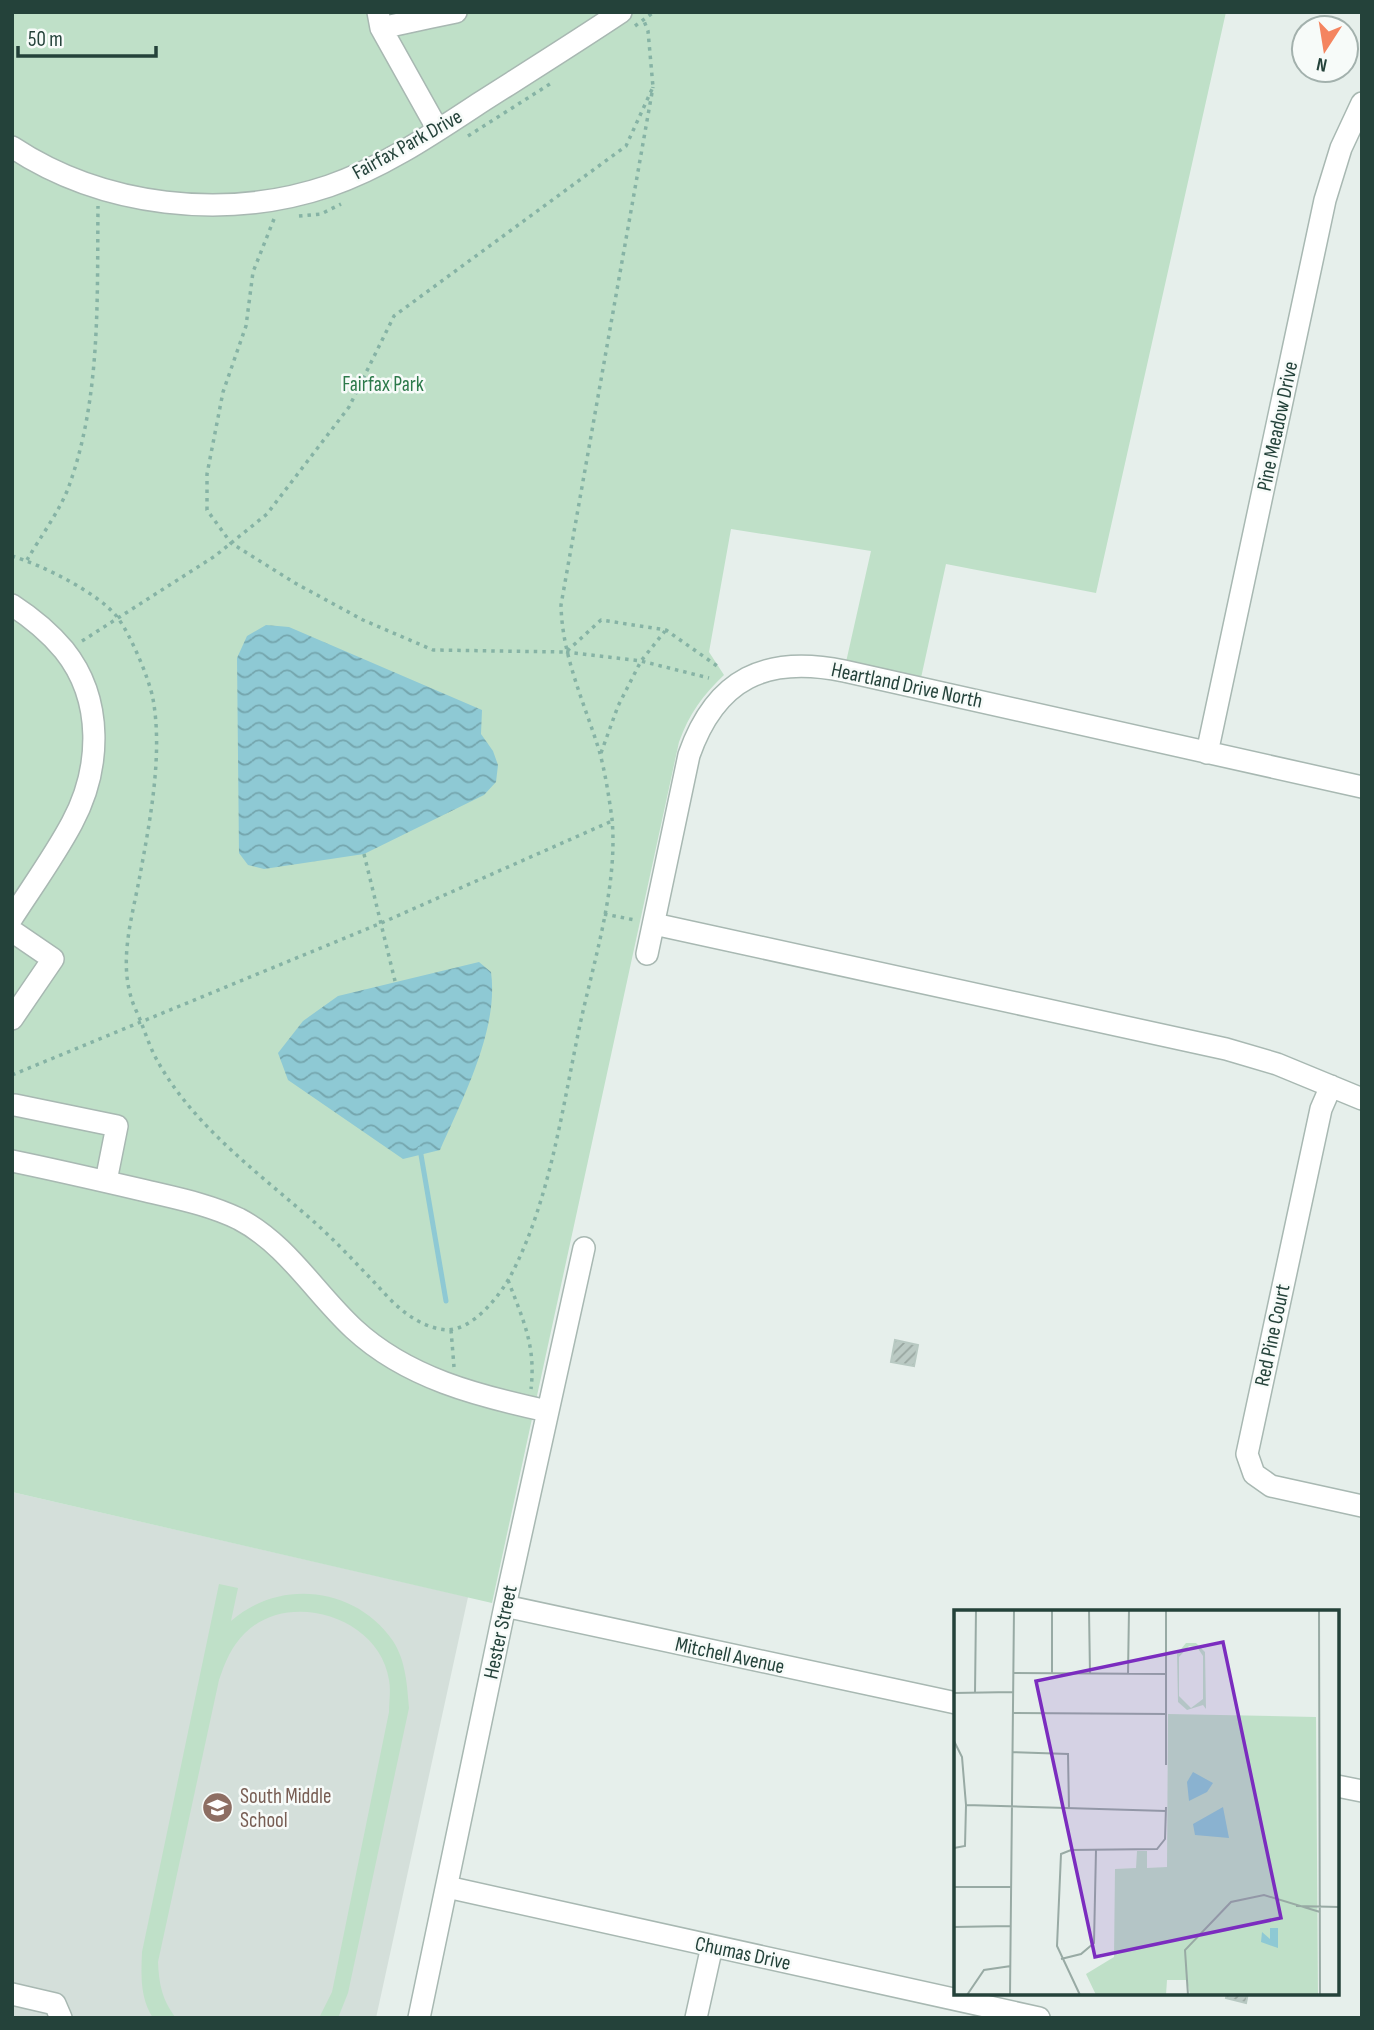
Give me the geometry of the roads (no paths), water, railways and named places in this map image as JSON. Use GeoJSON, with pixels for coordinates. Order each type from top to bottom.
{"type":"FeatureCollection","features":[{"type":"Feature","properties":{"kind":"street"},"geometry":{"type":"LineString","coordinates":[[438,130],[379,20],[456,12]]}},
{"type":"Feature","properties":{"kind":"street","name":"Fairfax Park Drive"},"geometry":{"type":"LineString","coordinates":[[12,147],[40,165],[85,185],[133,197],[176,204],[226,204],[278,199],[329,186],[376,166],[438,130],[616,13]]}},
{"type":"Feature","properties":{"kind":"street","name":"Pine Meadow Drive"},"geometry":{"type":"LineString","coordinates":[[1207,753],[1325,200],[1341,148],[1362,103]]}},
{"type":"Feature","properties":{"kind":"street"},"geometry":{"type":"LineString","coordinates":[[12,605],[41,625],[66,652],[83,684],[92,712],[95,741],[92,770],[72,823],[12,918]]}},
{"type":"Feature","properties":{"kind":"street","name":"Heartland Drive North"},"geometry":{"type":"LineString","coordinates":[[647,954],[689,755],[698,730],[713,707],[730,689],[748,677],[769,669],[793,665],[820,666],[1362,787]]}},
{"type":"Feature","properties":{"kind":"street"},"geometry":{"type":"LineString","coordinates":[[654,925],[1226,1049],[1277,1064],[1362,1098]]}},
{"type":"Feature","properties":{"kind":"street"},"geometry":{"type":"LineString","coordinates":[[12,931],[52,959],[12,1019]]}},
{"type":"Feature","properties":{"kind":"street","name":"Red Pine Court"},"geometry":{"type":"LineString","coordinates":[[1331,1086],[1321,1109],[1247,1454],[1254,1474],[1271,1486],[1362,1506]]}},
{"type":"Feature","properties":{"kind":"street"},"geometry":{"type":"LineString","coordinates":[[15,1105],[117,1126],[106,1181]]}},
{"type":"Feature","properties":{"kind":"street"},"geometry":{"type":"LineString","coordinates":[[12,1161],[205,1205],[240,1220],[271,1241],[352,1327],[399,1363],[455,1387],[538,1409]]}},
{"type":"Feature","properties":{"kind":"street","name":"Hester Street"},"geometry":{"type":"LineString","coordinates":[[419,2018],[505,1606],[538,1409],[584,1248]]}},
{"type":"Feature","properties":{"kind":"street","name":"Mitchell Avenue"},"geometry":{"type":"LineString","coordinates":[[505,1606],[954,1703]]}},
{"type":"Feature","properties":{"kind":"street"},"geometry":{"type":"LineString","coordinates":[[1339,1786],[1362,1791]]}},
{"type":"Feature","properties":{"kind":"street","name":"Chumas Drive"},"geometry":{"type":"LineString","coordinates":[[447,1887],[979,2011],[1039,2018]]}},
{"type":"Feature","properties":{"kind":"street"},"geometry":{"type":"LineString","coordinates":[[696,2018],[712,1947]]}},
{"type":"Feature","properties":{"kind":"street"},"geometry":{"type":"LineString","coordinates":[[13,1996],[55,2004],[61,2018]]}},
{"type":"Feature","properties":{"kind":"water"},"geometry":{"type":"Polygon","coordinates":[[[266,625],[289,627],[482,710],[481,734],[493,751],[498,765],[496,782],[484,795],[364,854],[264,869],[248,865],[239,853],[237,658],[247,636],[266,625]]]}},
{"type":"Feature","properties":{"kind":"water"},"geometry":{"type":"Polygon","coordinates":[[[479,962],[491,972],[490,1017],[477,1063],[440,1150],[403,1159],[288,1080],[278,1053],[303,1021],[338,996],[479,962]]]}},
{"type":"Feature","properties":{"kind":"waterway"},"geometry":{"type":"LineString","coordinates":[[420,1149],[446,1301]]}},
{"type":"Feature","properties":{"kind":"place","name":"South Middle School"},"geometry":{"type":"Point","coordinates":[217,1808]}},
{"type":"Feature","properties":{"kind":"park label","name":"Fairfax Park"},"geometry":{"type":"Point","coordinates":[383,384]}}]}
